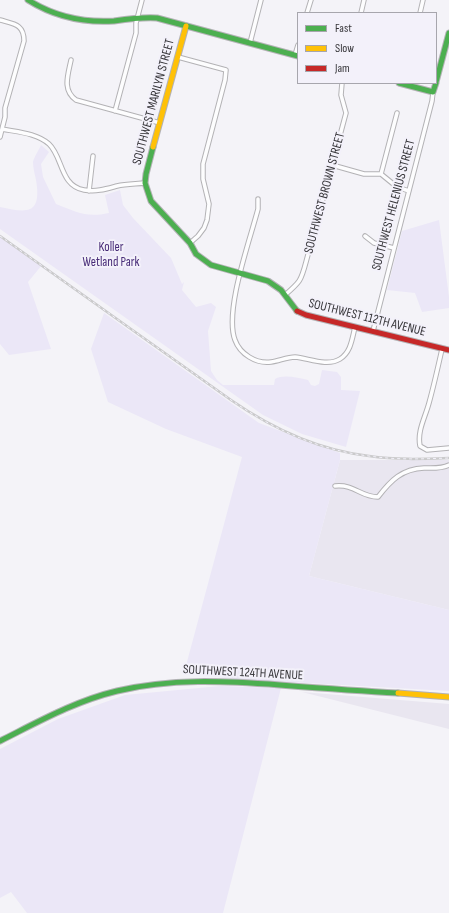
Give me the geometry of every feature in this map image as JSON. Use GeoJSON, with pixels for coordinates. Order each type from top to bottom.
{"type":"FeatureCollection","features":[{"type":"Feature","properties":{"kind":"street"},"geometry":{"type":"LineString","coordinates":[[28,0],[49,12],[80,21],[107,22],[137,17],[157,18],[297,56]]}},
{"type":"Feature","properties":{"kind":"street"},"geometry":{"type":"LineString","coordinates":[[115,110],[136,32],[137,17],[142,0]]}},
{"type":"Feature","properties":{"kind":"street"},"geometry":{"type":"LineString","coordinates":[[250,43],[261,0]]}},
{"type":"Feature","properties":{"kind":"street"},"geometry":{"type":"LineString","coordinates":[[307,12],[311,0]]}},
{"type":"Feature","properties":{"kind":"street"},"geometry":{"type":"LineString","coordinates":[[361,12],[364,0]]}},
{"type":"Feature","properties":{"kind":"street"},"geometry":{"type":"LineString","coordinates":[[420,12],[423,0]]}},
{"type":"Feature","properties":{"kind":"street"},"geometry":{"type":"LineString","coordinates":[[0,20],[14,24],[20,28],[24,35],[24,41],[5,108],[0,137]]}},
{"type":"Feature","properties":{"kind":"street","name":"SOUTHWEST MARILYN STREET"},"geometry":{"type":"LineString","coordinates":[[145,184],[146,174],[186,26]]}},
{"type":"Feature","properties":{"kind":"street","name":"SOUTHWEST HELENIUS STREET"},"geometry":{"type":"LineString","coordinates":[[437,78],[449,33]]}},
{"type":"Feature","properties":{"kind":"street"},"geometry":{"type":"LineString","coordinates":[[178,57],[226,70],[225,80],[203,164],[203,179],[209,204],[207,220],[204,228],[190,243]]}},
{"type":"Feature","properties":{"kind":"street"},"geometry":{"type":"LineString","coordinates":[[71,60],[67,82],[68,91],[72,97],[79,102],[115,110],[160,123]]}},
{"type":"Feature","properties":{"kind":"street","name":"SOUTHWEST BROWN STREET"},"geometry":{"type":"LineString","coordinates":[[285,295],[302,279],[346,113],[342,95],[342,84]]}},
{"type":"Feature","properties":{"kind":"street"},"geometry":{"type":"LineString","coordinates":[[404,84],[433,92]]}},
{"type":"Feature","properties":{"kind":"street","name":"SOUTHWEST HELENIUS STREET"},"geometry":{"type":"LineString","coordinates":[[372,332],[435,84]]}},
{"type":"Feature","properties":{"kind":"street"},"geometry":{"type":"LineString","coordinates":[[381,174],[397,113]]}},
{"type":"Feature","properties":{"kind":"street"},"geometry":{"type":"LineString","coordinates":[[2,129],[40,138],[50,145],[65,177],[76,187],[83,190],[97,192],[118,186],[145,184]]}},
{"type":"Feature","properties":{"kind":"street"},"geometry":{"type":"LineString","coordinates":[[89,191],[93,156]]}},
{"type":"Feature","properties":{"kind":"street"},"geometry":{"type":"LineString","coordinates":[[332,165],[364,174],[381,174],[397,187],[409,191]]}},
{"type":"Feature","properties":{"kind":"street","name":"SOUTHWEST 112TH AVENUE"},"geometry":{"type":"LineString","coordinates":[[145,184],[151,201],[190,243],[196,254],[211,265],[268,281],[281,290],[290,304],[297,311],[302,313],[372,332],[449,350]]}},
{"type":"Feature","properties":{"kind":"street"},"geometry":{"type":"LineString","coordinates":[[258,199],[258,209],[233,307],[233,330],[235,340],[239,348],[249,357],[257,361],[270,362],[291,357],[323,362],[336,361],[344,356],[348,350],[355,327]]}},
{"type":"Feature","properties":{"kind":"street"},"geometry":{"type":"LineString","coordinates":[[365,236],[374,243],[394,248]]}},
{"type":"Feature","properties":{"kind":"street"},"geometry":{"type":"LineString","coordinates":[[442,349],[429,404],[421,427],[419,441],[420,446],[427,450],[449,448]]}},
{"type":"Feature","properties":{"kind":"street"},"geometry":{"type":"LineString","coordinates":[[335,486],[350,486],[367,495],[378,497],[393,480],[403,473],[411,470],[445,467],[449,465]]}},
{"type":"Feature","properties":{"kind":"street","name":"SOUTHWEST 124TH AVENUE"},"geometry":{"type":"LineString","coordinates":[[0,741],[59,712],[90,699],[136,687],[172,682],[224,681],[449,697]]}},
{"type":"Feature","properties":{"kind":"shaded area"},"geometry":{"type":"Polygon","coordinates":[[[340,460],[449,460],[449,610],[309,576],[340,460]]]}},
{"type":"Feature","properties":{"kind":"shaded area"},"geometry":{"type":"Polygon","coordinates":[[[302,692],[449,704],[449,729],[302,692]]]}},
{"type":"Feature","properties":{"kind":"green space","name":"Koller Wetland Park"},"geometry":{"type":"Polygon","coordinates":[[[41,145],[49,152],[41,164],[43,177],[56,204],[76,212],[94,215],[109,213],[105,195],[120,190],[123,205],[133,218],[171,258],[182,284],[184,282],[182,290],[196,307],[211,303],[216,307],[208,331],[211,371],[217,380],[223,385],[274,385],[275,379],[283,377],[296,377],[308,380],[311,385],[315,386],[319,384],[322,370],[337,372],[341,377],[341,390],[360,391],[346,447],[302,434],[263,415],[0,229],[0,207],[25,210],[34,206],[37,200],[33,162],[41,145]]]}},
{"type":"Feature","properties":{"kind":"green space"},"geometry":{"type":"Polygon","coordinates":[[[439,220],[449,297],[449,308],[422,312],[415,293],[387,290],[402,231],[439,220]]]}},
{"type":"Feature","properties":{"kind":"green space"},"geometry":{"type":"Polygon","coordinates":[[[0,236],[42,265],[28,282],[51,349],[9,355],[0,344],[0,236]]]}},
{"type":"Feature","properties":{"kind":"green space"},"geometry":{"type":"Polygon","coordinates":[[[104,313],[259,423],[340,453],[340,460],[309,576],[449,610],[449,691],[236,679],[184,673],[242,457],[166,429],[108,402],[91,349],[104,313]]]}},
{"type":"Feature","properties":{"kind":"green space"},"geometry":{"type":"Polygon","coordinates":[[[220,686],[281,688],[223,913],[27,913],[11,892],[0,898],[0,749],[58,719],[125,695],[220,686]]]}},
{"type":"Feature","properties":{"kind":"railway"},"geometry":{"type":"LineString","coordinates":[[0,236],[231,400],[280,429],[314,443],[350,453],[399,459],[449,458]]}},
{"type":"Feature","properties":{"kind":"traffic: fast"},"geometry":{"type":"LineString","coordinates":[[28,0],[48,11],[69,18],[91,21],[157,18],[297,56]]}},
{"type":"Feature","properties":{"kind":"traffic: fast"},"geometry":{"type":"LineString","coordinates":[[437,78],[449,33]]}},
{"type":"Feature","properties":{"kind":"traffic: fast"},"geometry":{"type":"LineString","coordinates":[[403,84],[433,92],[436,84]]}},
{"type":"Feature","properties":{"kind":"traffic: fast"},"geometry":{"type":"LineString","coordinates":[[153,147],[145,183],[151,201],[190,243],[196,254],[211,265],[268,281],[281,290],[297,311]]}},
{"type":"Feature","properties":{"kind":"traffic: fast"},"geometry":{"type":"LineString","coordinates":[[0,741],[86,700],[117,691],[158,684],[178,682],[239,682],[398,693]]}},
{"type":"Feature","properties":{"kind":"traffic: slow"},"geometry":{"type":"LineString","coordinates":[[153,147],[186,26]]}},
{"type":"Feature","properties":{"kind":"traffic: slow"},"geometry":{"type":"LineString","coordinates":[[398,693],[449,697]]}},
{"type":"Feature","properties":{"kind":"traffic: jam"},"geometry":{"type":"LineString","coordinates":[[297,311],[306,315],[449,350]]}}]}
